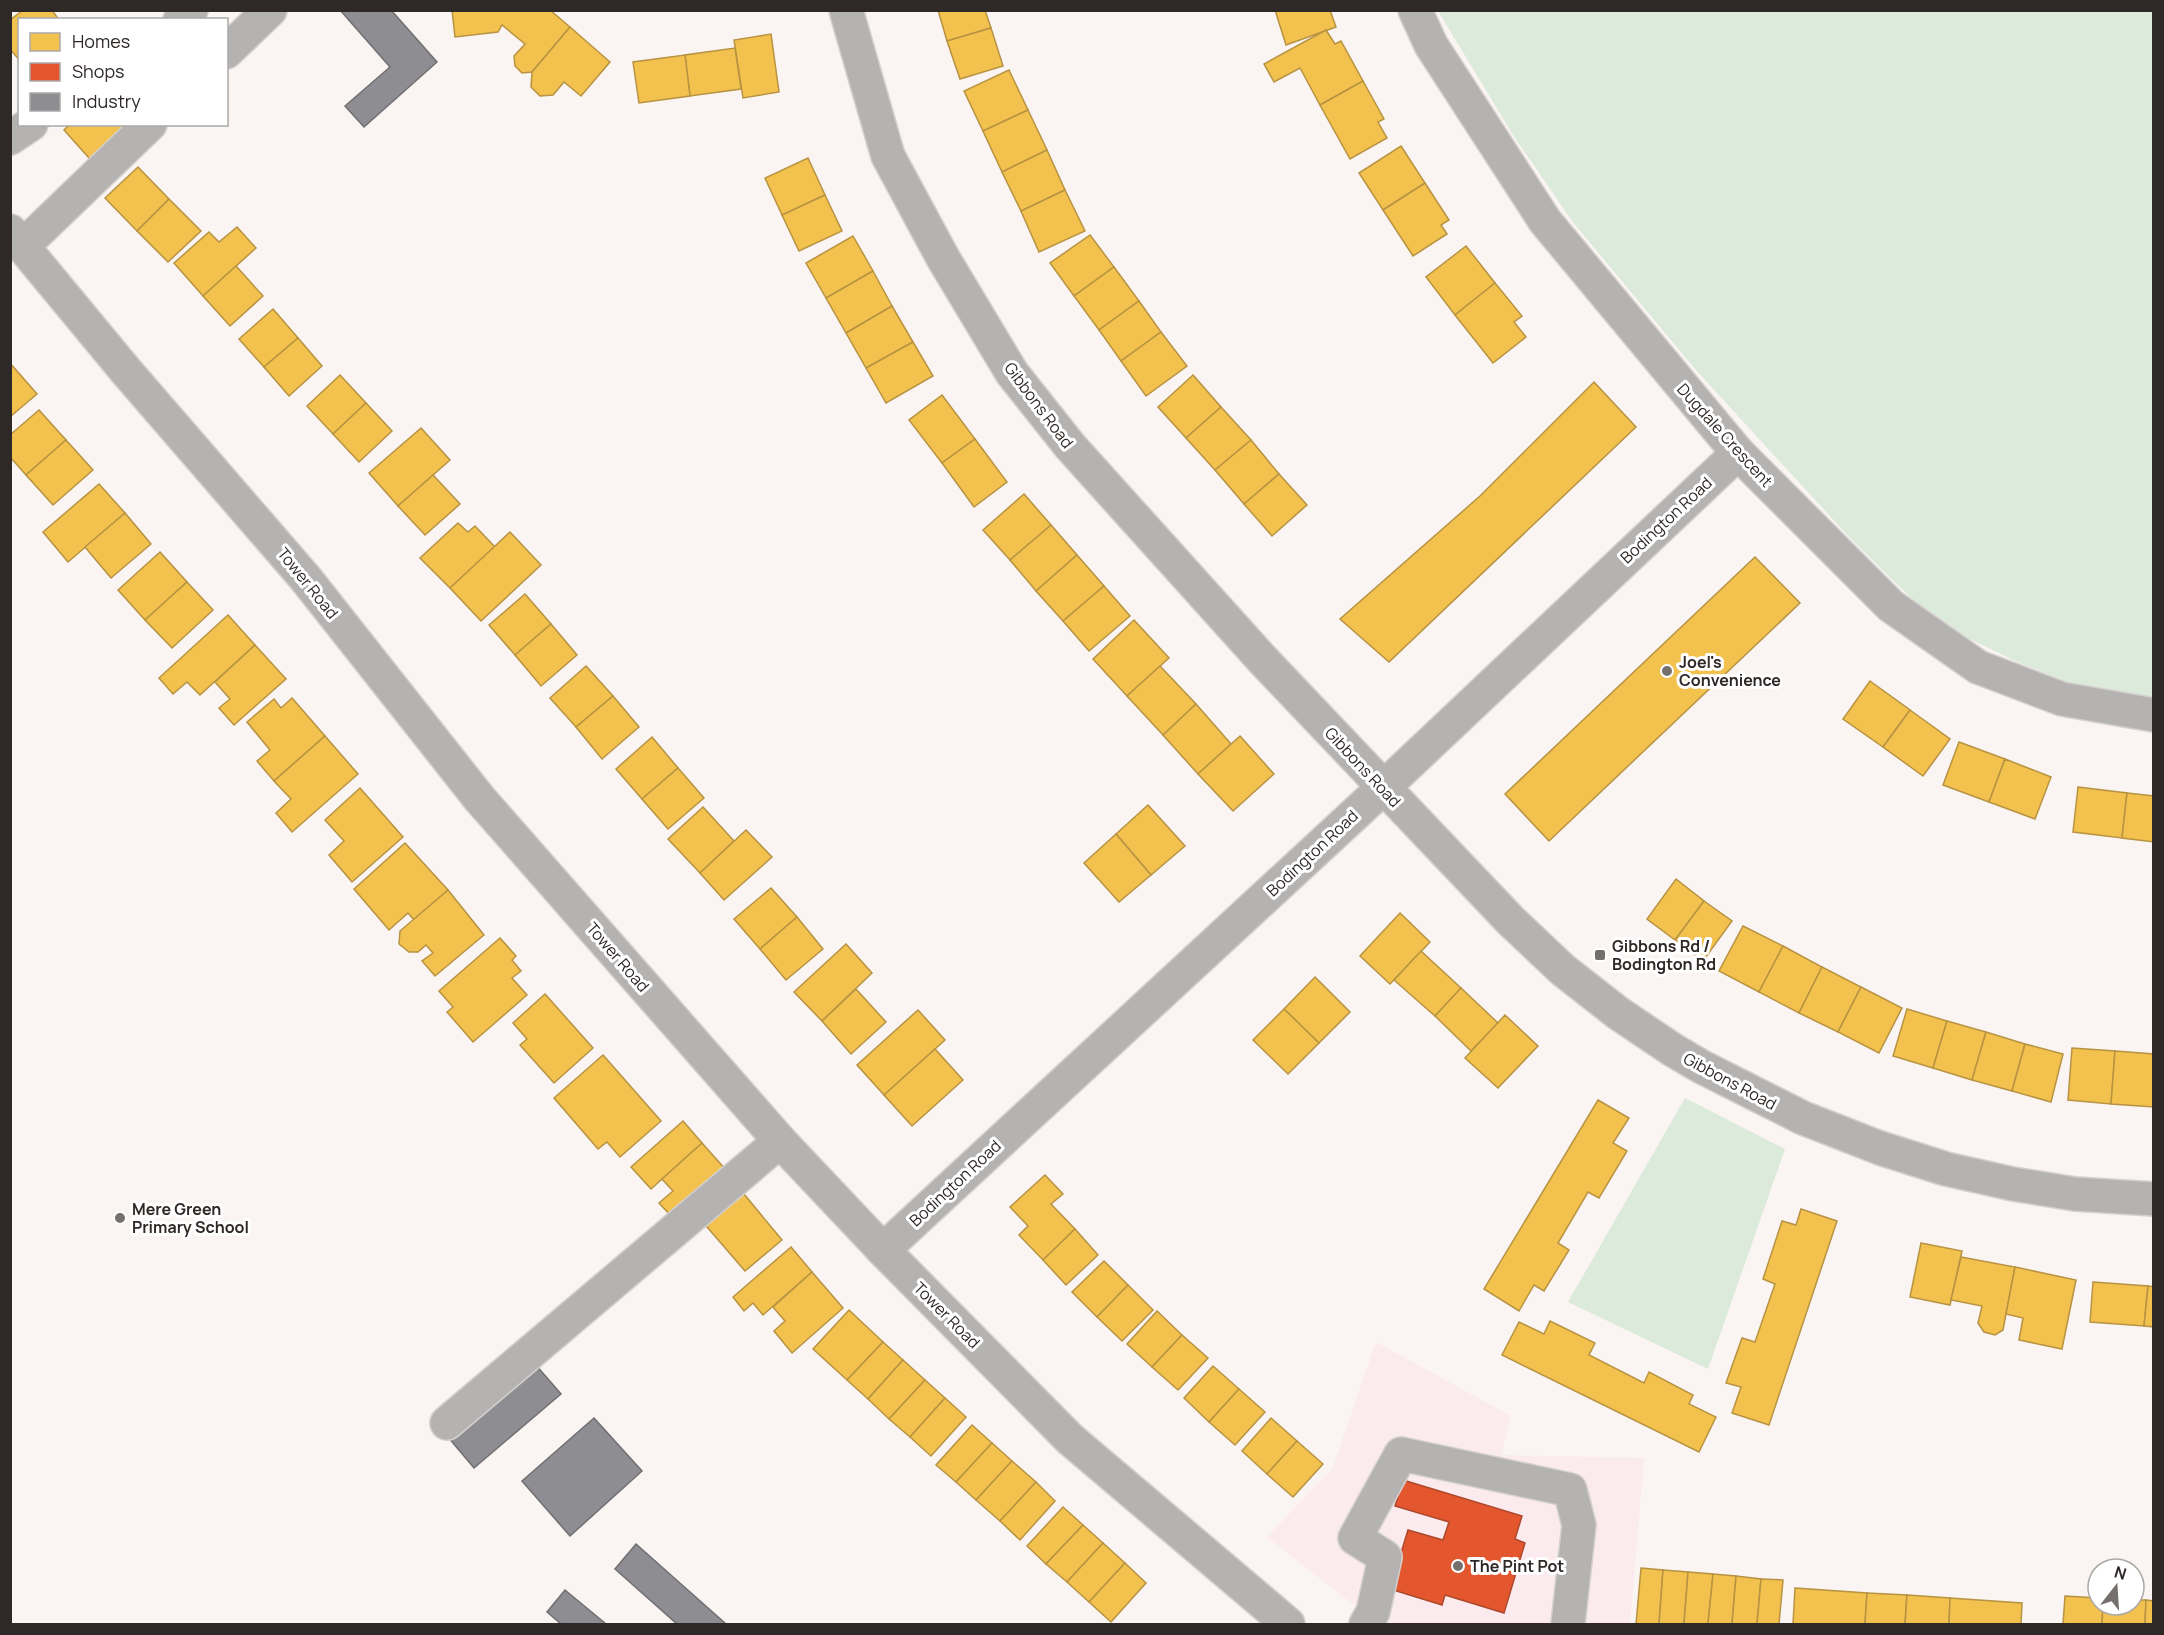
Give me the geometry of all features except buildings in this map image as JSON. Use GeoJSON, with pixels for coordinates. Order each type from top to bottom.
{"type":"FeatureCollection","features":[{"type":"Feature","properties":{"kind":"street"},"geometry":{"type":"LineString","coordinates":[[228,50],[270,10]]}},
{"type":"Feature","properties":{"kind":"street","name":"Gibbons Road"},"geometry":{"type":"LineString","coordinates":[[846,10],[888,156],[942,258],[1012,373],[1070,446],[1131,516],[1261,658],[1510,921],[1563,970],[1618,1013],[1702,1067],[1803,1118],[1880,1148],[1946,1169],[2013,1184],[2075,1194],[2154,1199]]}},
{"type":"Feature","properties":{"kind":"street","name":"Dugdale Crescent"},"geometry":{"type":"LineString","coordinates":[[1415,10],[1431,45],[1545,221],[1738,453],[1892,606],[1978,667],[2062,699],[2154,714]]}},
{"type":"Feature","properties":{"kind":"street"},"geometry":{"type":"LineString","coordinates":[[10,138],[28,126]]}},
{"type":"Feature","properties":{"kind":"street"},"geometry":{"type":"LineString","coordinates":[[17,239],[148,126]]}},
{"type":"Feature","properties":{"kind":"street","name":"Tower Road"},"geometry":{"type":"LineString","coordinates":[[17,239],[126,371],[306,579],[479,798],[780,1141],[883,1250],[1070,1439],[1288,1624]]}},
{"type":"Feature","properties":{"kind":"street","name":"Bodington Road"},"geometry":{"type":"LineString","coordinates":[[883,1250],[1383,788],[1738,453]]}},
{"type":"Feature","properties":{"kind":"street"},"geometry":{"type":"LineString","coordinates":[[447,1423],[780,1141]]}},
{"type":"Feature","properties":{"kind":"street"},"geometry":{"type":"LineString","coordinates":[[1366,1624],[1372,1612],[1385,1557],[1354,1538],[1401,1454],[1570,1490],[1579,1526],[1568,1624]]}},
{"type":"Feature","properties":{"kind":"shaded area"},"geometry":{"type":"Polygon","coordinates":[[[1376,1342],[1511,1416],[1501,1455],[1644,1458],[1630,1624],[1378,1624],[1267,1537],[1332,1469],[1376,1342]]]}},
{"type":"Feature","properties":{"kind":"green space"},"geometry":{"type":"Polygon","coordinates":[[[1438,11],[2153,11],[2153,700],[2082,688],[2015,661],[1966,637],[1913,600],[1851,539],[1695,369],[1572,221],[1513,135],[1438,11]]]}},
{"type":"Feature","properties":{"kind":"green space"},"geometry":{"type":"Polygon","coordinates":[[[1685,1098],[1785,1149],[1708,1369],[1568,1302],[1685,1098]]]}},
{"type":"Feature","properties":{"kind":"place","name":"Joel's Convenience"},"geometry":{"type":"Point","coordinates":[1667,671]}},
{"type":"Feature","properties":{"kind":"place","name":"Gibbons Rd / Bodington Rd"},"geometry":{"type":"Point","coordinates":[1600,955]}},
{"type":"Feature","properties":{"kind":"place","name":"Mere Green Primary School"},"geometry":{"type":"Point","coordinates":[120,1218]}},
{"type":"Feature","properties":{"kind":"place","name":"The Pint Pot"},"geometry":{"type":"Point","coordinates":[1458,1566]}}]}
